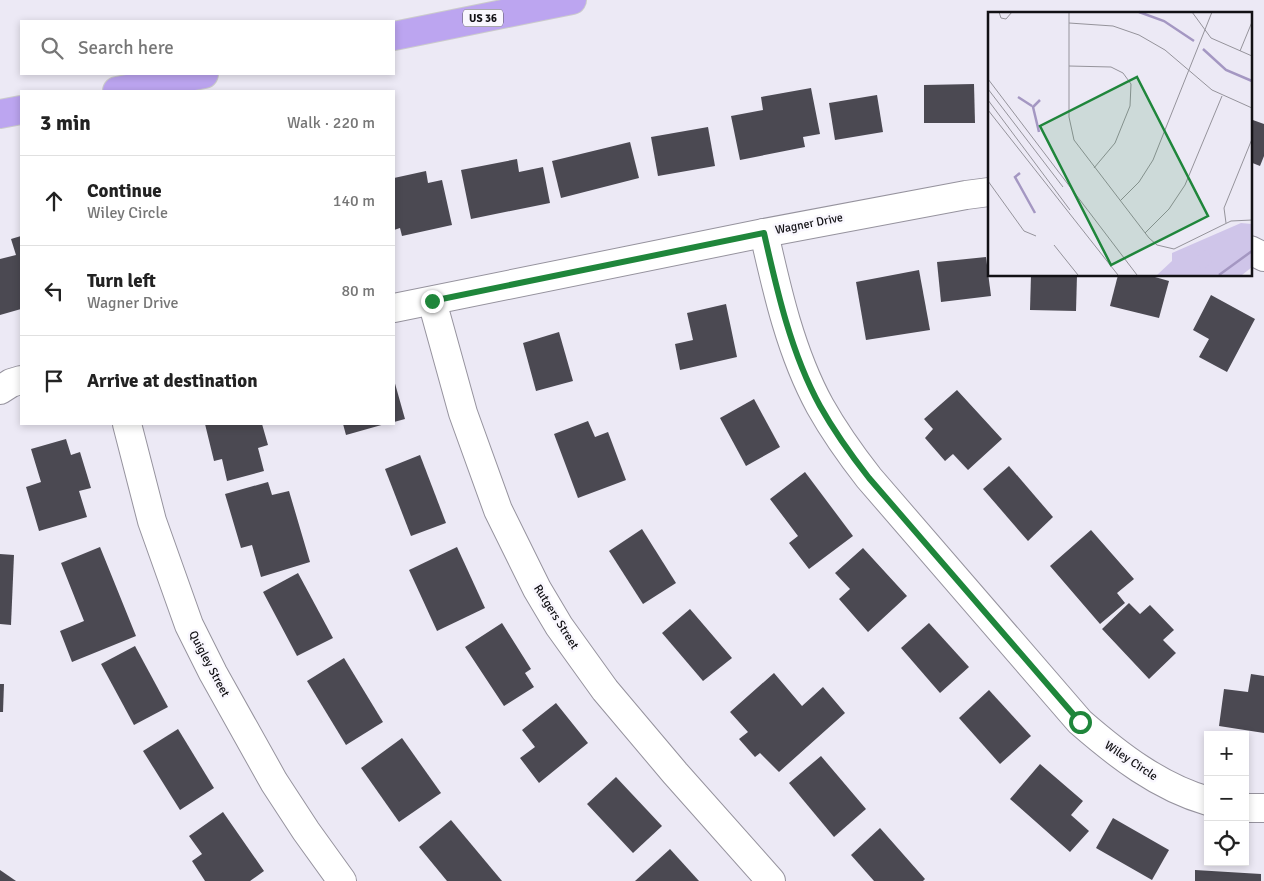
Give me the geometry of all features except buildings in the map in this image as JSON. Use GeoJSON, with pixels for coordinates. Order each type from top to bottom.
{"type":"FeatureCollection","features":[{"type":"Feature","properties":{"kind":"highway"},"geometry":{"type":"LineString","coordinates":[[395,20],[479,0]]}},
{"type":"Feature","properties":{"kind":"highway","name":"US 36"},"geometry":{"type":"LineString","coordinates":[[395,36],[572,0]]}},
{"type":"Feature","properties":{"kind":"highway"},"geometry":{"type":"LineString","coordinates":[[109,90],[173,75]]}},
{"type":"Feature","properties":{"kind":"highway"},"geometry":{"type":"LineString","coordinates":[[122,90],[199,75]]}},
{"type":"Feature","properties":{"kind":"highway"},"geometry":{"type":"LineString","coordinates":[[0,114],[20,110]]}},
{"type":"Feature","properties":{"kind":"street","name":"Wagner Drive"},"geometry":{"type":"LineString","coordinates":[[395,308],[764,233],[988,192]]}},
{"type":"Feature","properties":{"kind":"street","name":"Wiley Circle"},"geometry":{"type":"LineString","coordinates":[[764,233],[772,270],[798,359],[820,406],[846,447],[869,478],[1080,722],[1113,751],[1144,772],[1177,789],[1204,799]]}},
{"type":"Feature","properties":{"kind":"street"},"geometry":{"type":"LineString","coordinates":[[1252,251],[1264,257]]}},
{"type":"Feature","properties":{"kind":"street","name":"Rutgers Street"},"geometry":{"type":"LineString","coordinates":[[432,301],[463,413],[498,510],[537,589],[559,626],[605,690],[674,773],[771,881]]}},
{"type":"Feature","properties":{"kind":"street"},"geometry":{"type":"LineString","coordinates":[[0,390],[20,380]]}},
{"type":"Feature","properties":{"kind":"street","name":"Quigley Street"},"geometry":{"type":"LineString","coordinates":[[127,425],[152,521],[189,625],[213,673],[274,782],[342,881]]}},
{"type":"Feature","properties":{"kind":"street"},"geometry":{"type":"LineString","coordinates":[[1249,808],[1264,808]]}},
{"type":"Feature","properties":{"kind":"route"},"geometry":{"type":"LineString","coordinates":[[432,301],[764,233],[772,270],[798,359],[820,406],[846,447],[869,478],[1080,722]]}}]}
